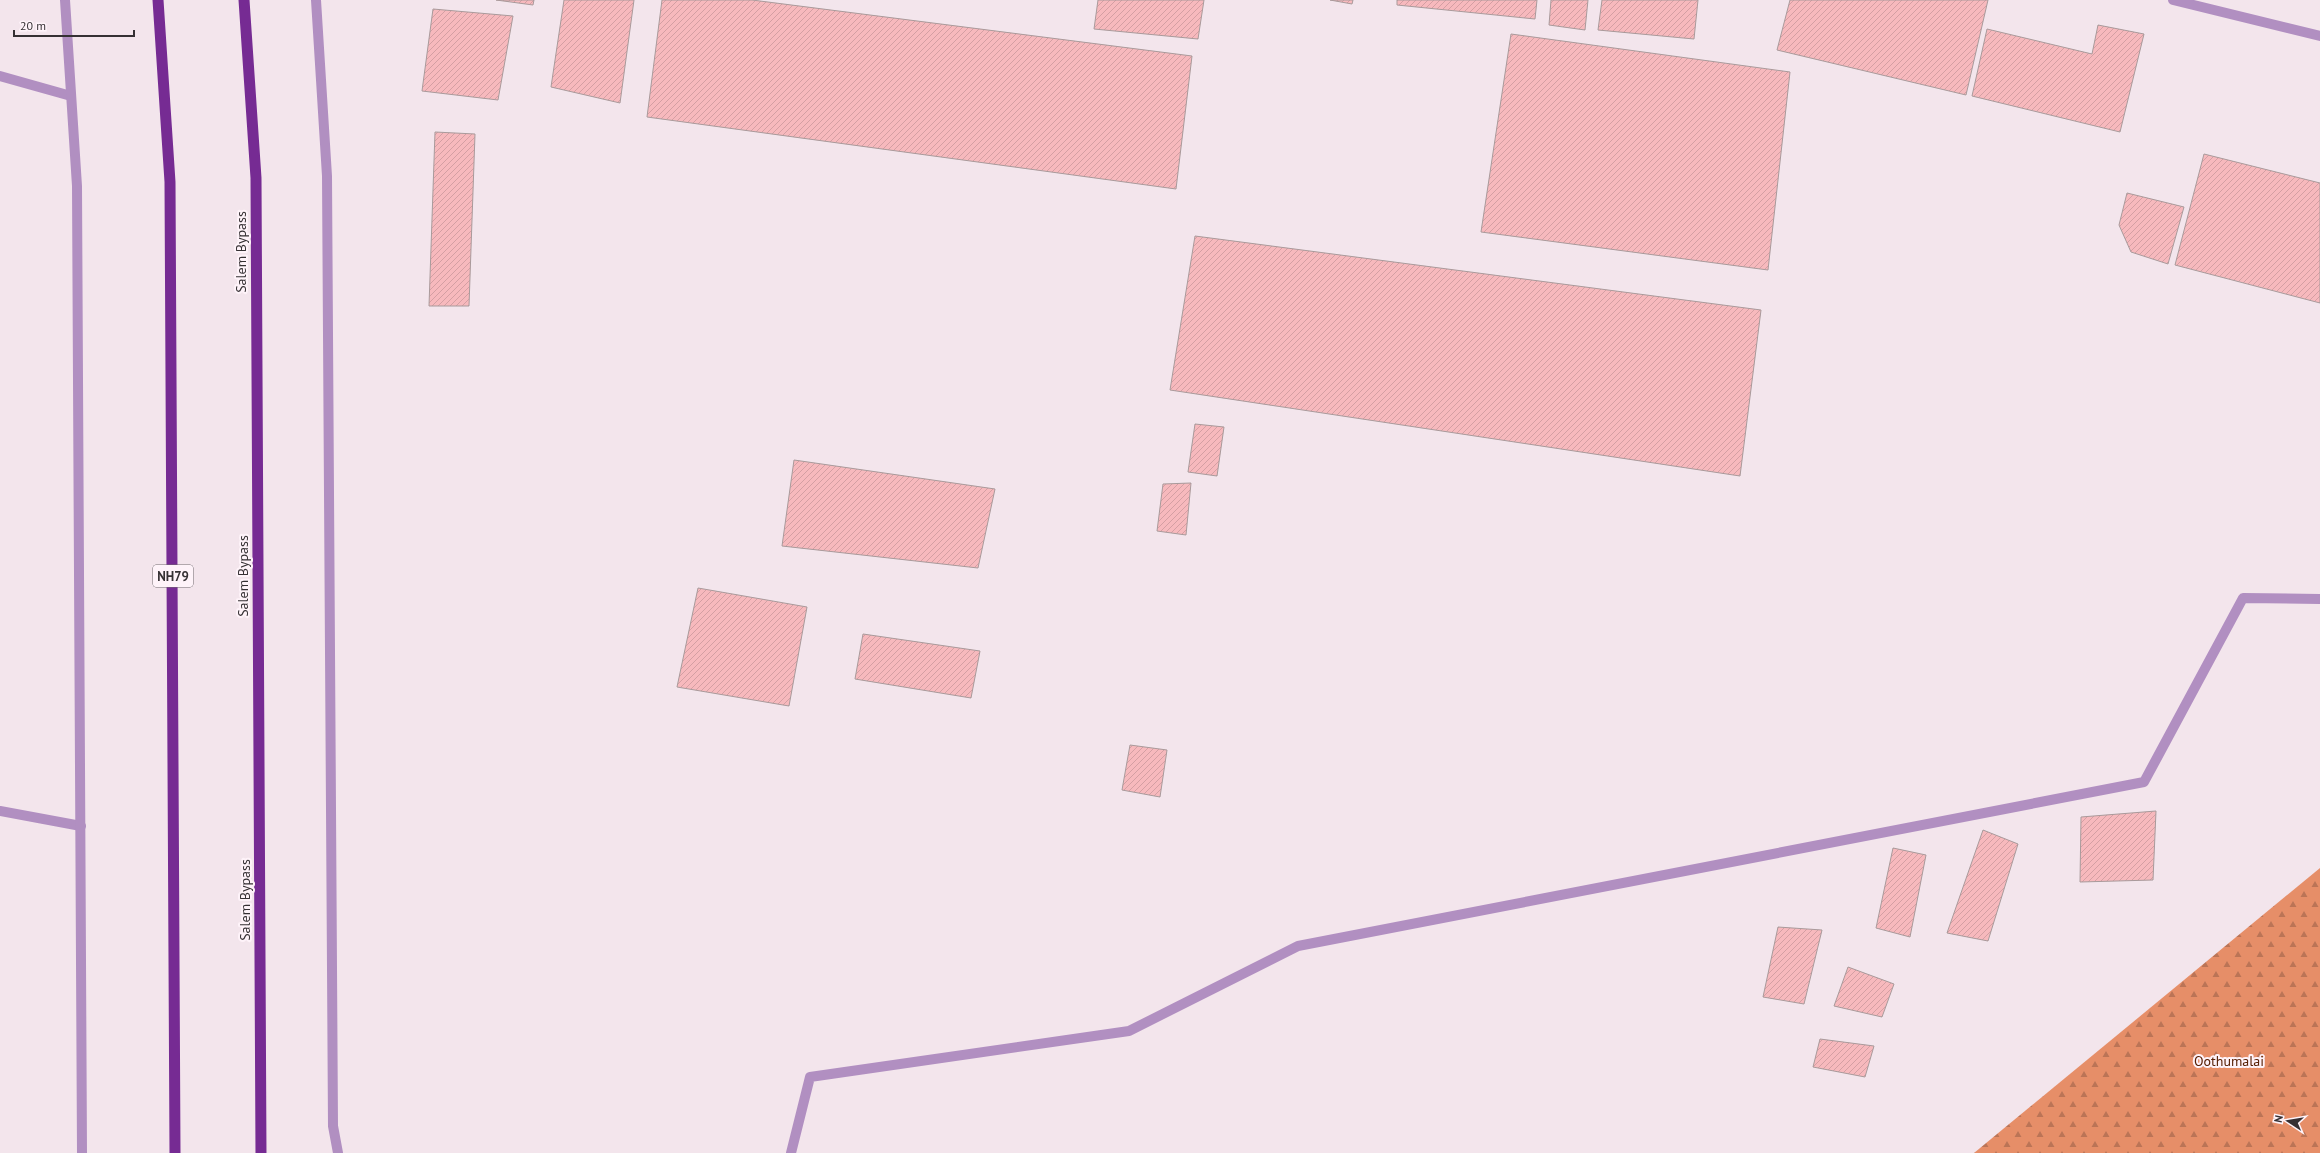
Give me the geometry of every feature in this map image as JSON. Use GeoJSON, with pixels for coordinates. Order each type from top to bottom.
{"type":"FeatureCollection","features":[{"type":"Feature","properties":{"kind":"highway","name":"NH79"},"geometry":{"type":"LineString","coordinates":[[158,0],[170,182],[175,1153]]}},
{"type":"Feature","properties":{"kind":"highway","name":"Salem Bypass"},"geometry":{"type":"LineString","coordinates":[[244,0],[256,178],[261,1153]]}},
{"type":"Feature","properties":{"kind":"street"},"geometry":{"type":"LineString","coordinates":[[65,0],[77,186],[82,1153]]}},
{"type":"Feature","properties":{"kind":"street"},"geometry":{"type":"LineString","coordinates":[[316,0],[327,176],[333,1118],[338,1153]]}},
{"type":"Feature","properties":{"kind":"street"},"geometry":{"type":"LineString","coordinates":[[2173,0],[2320,36]]}},
{"type":"Feature","properties":{"kind":"street"},"geometry":{"type":"LineString","coordinates":[[0,76],[71,96]]}},
{"type":"Feature","properties":{"kind":"street"},"geometry":{"type":"LineString","coordinates":[[791,1153],[810,1077],[1129,1031],[1298,946],[2144,782],[2243,598],[2320,599]]}},
{"type":"Feature","properties":{"kind":"street"},"geometry":{"type":"LineString","coordinates":[[0,811],[81,826]]}},
{"type":"Feature","properties":{"kind":"green space","name":"Oothumalai"},"geometry":{"type":"Polygon","coordinates":[[[2320,868],[2320,1153],[1974,1153],[2320,868]]]}},
{"type":"Feature","properties":{"kind":"building"},"geometry":{"type":"Polygon","coordinates":[[[496,0],[534,0],[533,5],[496,0]]]}},
{"type":"Feature","properties":{"kind":"building"},"geometry":{"type":"Polygon","coordinates":[[[564,0],[634,0],[620,103],[551,87],[564,0]]]}},
{"type":"Feature","properties":{"kind":"building"},"geometry":{"type":"Polygon","coordinates":[[[662,0],[752,0],[1192,56],[1176,189],[647,117],[662,0]]]}},
{"type":"Feature","properties":{"kind":"building"},"geometry":{"type":"Polygon","coordinates":[[[1098,0],[1204,0],[1198,39],[1094,29],[1098,0]]]}},
{"type":"Feature","properties":{"kind":"building"},"geometry":{"type":"Polygon","coordinates":[[[1330,0],[1353,0],[1352,4],[1330,0]]]}},
{"type":"Feature","properties":{"kind":"building"},"geometry":{"type":"Polygon","coordinates":[[[1397,0],[1537,0],[1535,19],[1397,5],[1397,0]]]}},
{"type":"Feature","properties":{"kind":"building"},"geometry":{"type":"Polygon","coordinates":[[[1551,0],[1588,0],[1585,30],[1549,25],[1551,0]]]}},
{"type":"Feature","properties":{"kind":"building"},"geometry":{"type":"Polygon","coordinates":[[[1602,0],[1698,0],[1694,39],[1598,30],[1602,0]]]}},
{"type":"Feature","properties":{"kind":"building"},"geometry":{"type":"Polygon","coordinates":[[[1790,0],[1988,0],[1966,95],[1777,50],[1790,0]]]}},
{"type":"Feature","properties":{"kind":"building"},"geometry":{"type":"Polygon","coordinates":[[[433,9],[513,16],[498,100],[422,91],[433,9]]]}},
{"type":"Feature","properties":{"kind":"building"},"geometry":{"type":"Polygon","coordinates":[[[2098,25],[2144,34],[2120,132],[1972,96],[1987,29],[2092,54],[2098,25]]]}},
{"type":"Feature","properties":{"kind":"building"},"geometry":{"type":"Polygon","coordinates":[[[1511,34],[1790,72],[1768,270],[1481,232],[1511,34]]]}},
{"type":"Feature","properties":{"kind":"building"},"geometry":{"type":"Polygon","coordinates":[[[435,132],[475,134],[469,306],[429,306],[435,132]]]}},
{"type":"Feature","properties":{"kind":"building"},"geometry":{"type":"Polygon","coordinates":[[[2204,154],[2320,183],[2320,303],[2175,265],[2204,154]]]}},
{"type":"Feature","properties":{"kind":"building"},"geometry":{"type":"Polygon","coordinates":[[[2127,193],[2184,207],[2168,264],[2131,252],[2119,225],[2127,193]]]}},
{"type":"Feature","properties":{"kind":"building"},"geometry":{"type":"Polygon","coordinates":[[[1195,236],[1761,310],[1740,476],[1170,390],[1195,236]]]}},
{"type":"Feature","properties":{"kind":"building"},"geometry":{"type":"Polygon","coordinates":[[[1195,424],[1224,427],[1217,476],[1188,472],[1195,424]]]}},
{"type":"Feature","properties":{"kind":"building"},"geometry":{"type":"Polygon","coordinates":[[[794,460],[995,489],[978,568],[782,546],[794,460]]]}},
{"type":"Feature","properties":{"kind":"building"},"geometry":{"type":"Polygon","coordinates":[[[1191,483],[1186,535],[1157,531],[1163,484],[1191,483]]]}},
{"type":"Feature","properties":{"kind":"building"},"geometry":{"type":"Polygon","coordinates":[[[698,588],[807,607],[789,706],[677,687],[698,588]]]}},
{"type":"Feature","properties":{"kind":"building"},"geometry":{"type":"Polygon","coordinates":[[[863,634],[980,651],[971,698],[855,679],[863,634]]]}},
{"type":"Feature","properties":{"kind":"building"},"geometry":{"type":"Polygon","coordinates":[[[1130,745],[1167,750],[1160,797],[1122,790],[1130,745]]]}},
{"type":"Feature","properties":{"kind":"building"},"geometry":{"type":"Polygon","coordinates":[[[2156,811],[2153,880],[2080,882],[2081,817],[2156,811]]]}},
{"type":"Feature","properties":{"kind":"building"},"geometry":{"type":"Polygon","coordinates":[[[1983,830],[2018,844],[1988,941],[1947,933],[1983,830]]]}},
{"type":"Feature","properties":{"kind":"building"},"geometry":{"type":"Polygon","coordinates":[[[1893,848],[1926,855],[1910,937],[1876,928],[1893,848]]]}},
{"type":"Feature","properties":{"kind":"building"},"geometry":{"type":"Polygon","coordinates":[[[1778,927],[1822,930],[1804,1004],[1763,997],[1778,927]]]}},
{"type":"Feature","properties":{"kind":"building"},"geometry":{"type":"Polygon","coordinates":[[[1848,967],[1894,984],[1882,1017],[1834,1006],[1848,967]]]}},
{"type":"Feature","properties":{"kind":"building"},"geometry":{"type":"Polygon","coordinates":[[[1820,1039],[1874,1046],[1865,1077],[1813,1067],[1820,1039]]]}}]}
